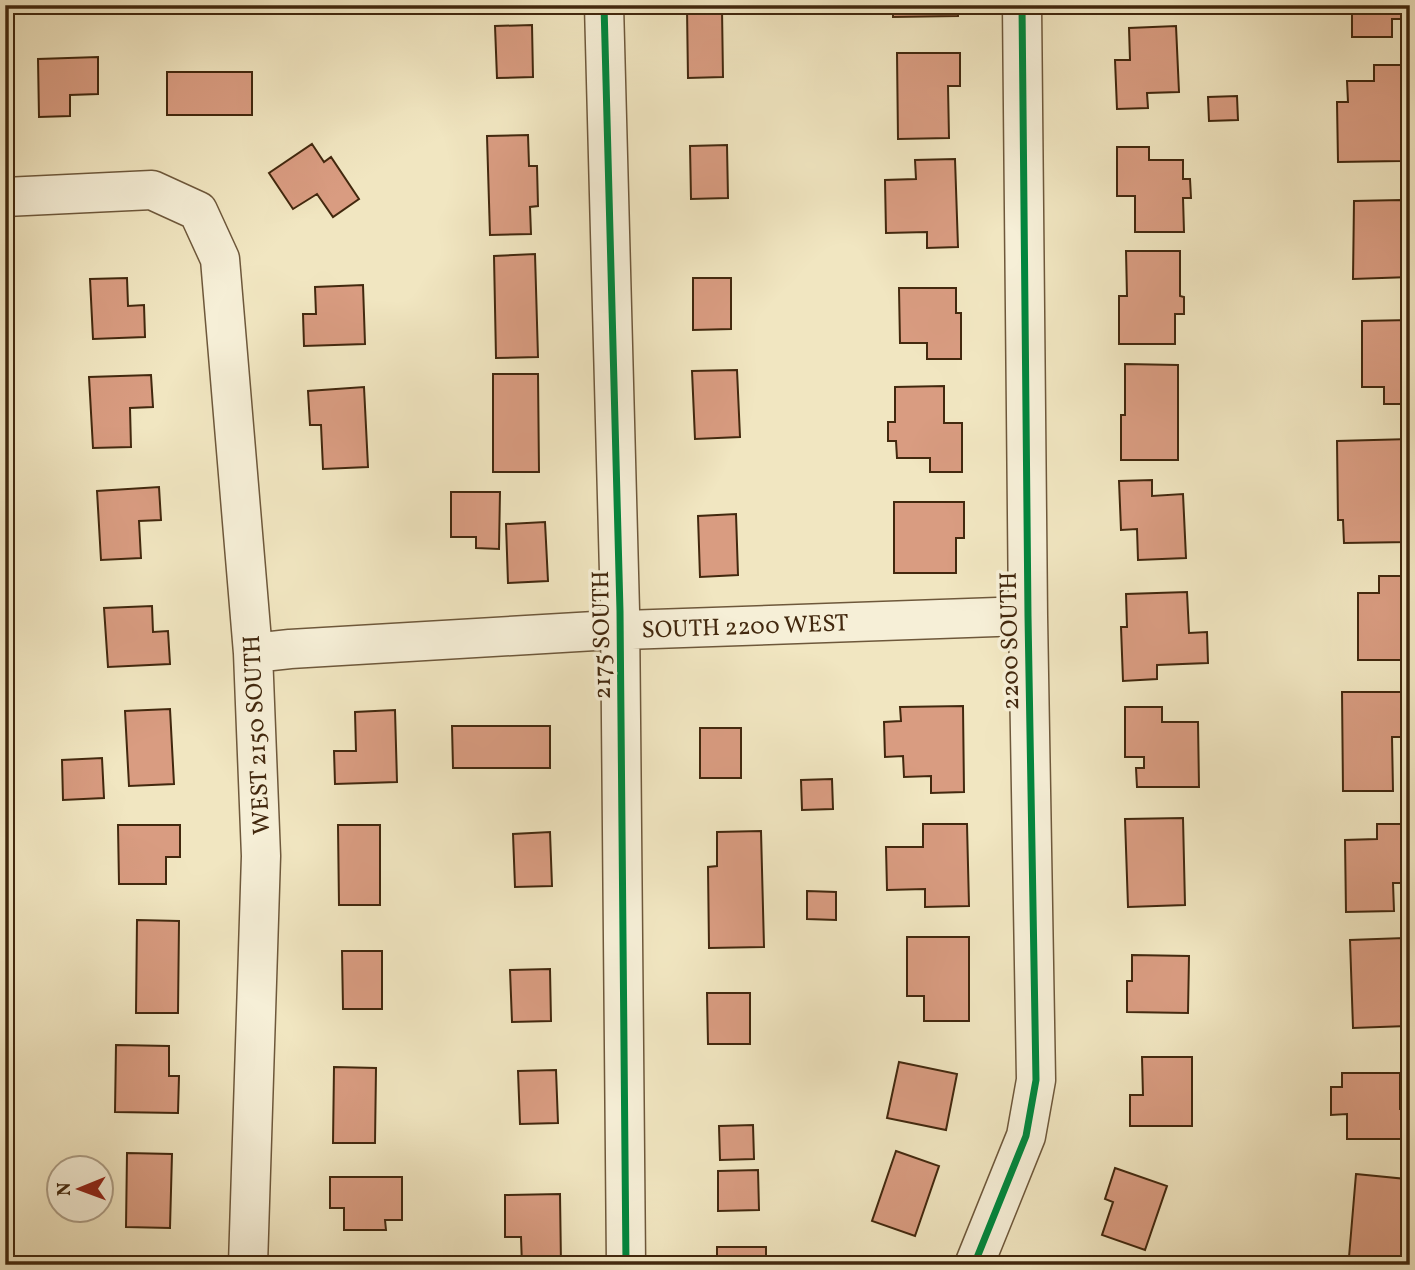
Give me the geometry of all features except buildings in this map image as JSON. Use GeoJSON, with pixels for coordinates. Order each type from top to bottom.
{"type":"FeatureCollection","features":[{"type":"Feature","properties":{"kind":"street","name":"2175 SOUTH"},"geometry":{"type":"LineString","coordinates":[[604,5],[621,631],[626,1265]]}},
{"type":"Feature","properties":{"kind":"street","name":"2200 SOUTH"},"geometry":{"type":"LineString","coordinates":[[974,1265],[1026,1136],[1036,1080],[1022,5]]}},
{"type":"Feature","properties":{"kind":"street","name":"WEST 2150 SOUTH"},"geometry":{"type":"LineString","coordinates":[[5,197],[152,190],[198,212],[220,259],[253,653],[261,856],[248,1265]]}},
{"type":"Feature","properties":{"kind":"street","name":"SOUTH 2200 WEST"},"geometry":{"type":"LineString","coordinates":[[253,653],[621,631],[1028,615]]}},
{"type":"Feature","properties":{"kind":"cycle path"},"geometry":{"type":"LineString","coordinates":[[604,5],[620,611],[626,1265]]}},
{"type":"Feature","properties":{"kind":"cycle path"},"geometry":{"type":"LineString","coordinates":[[974,1265],[1026,1136],[1036,1080],[1022,5]]}}]}
